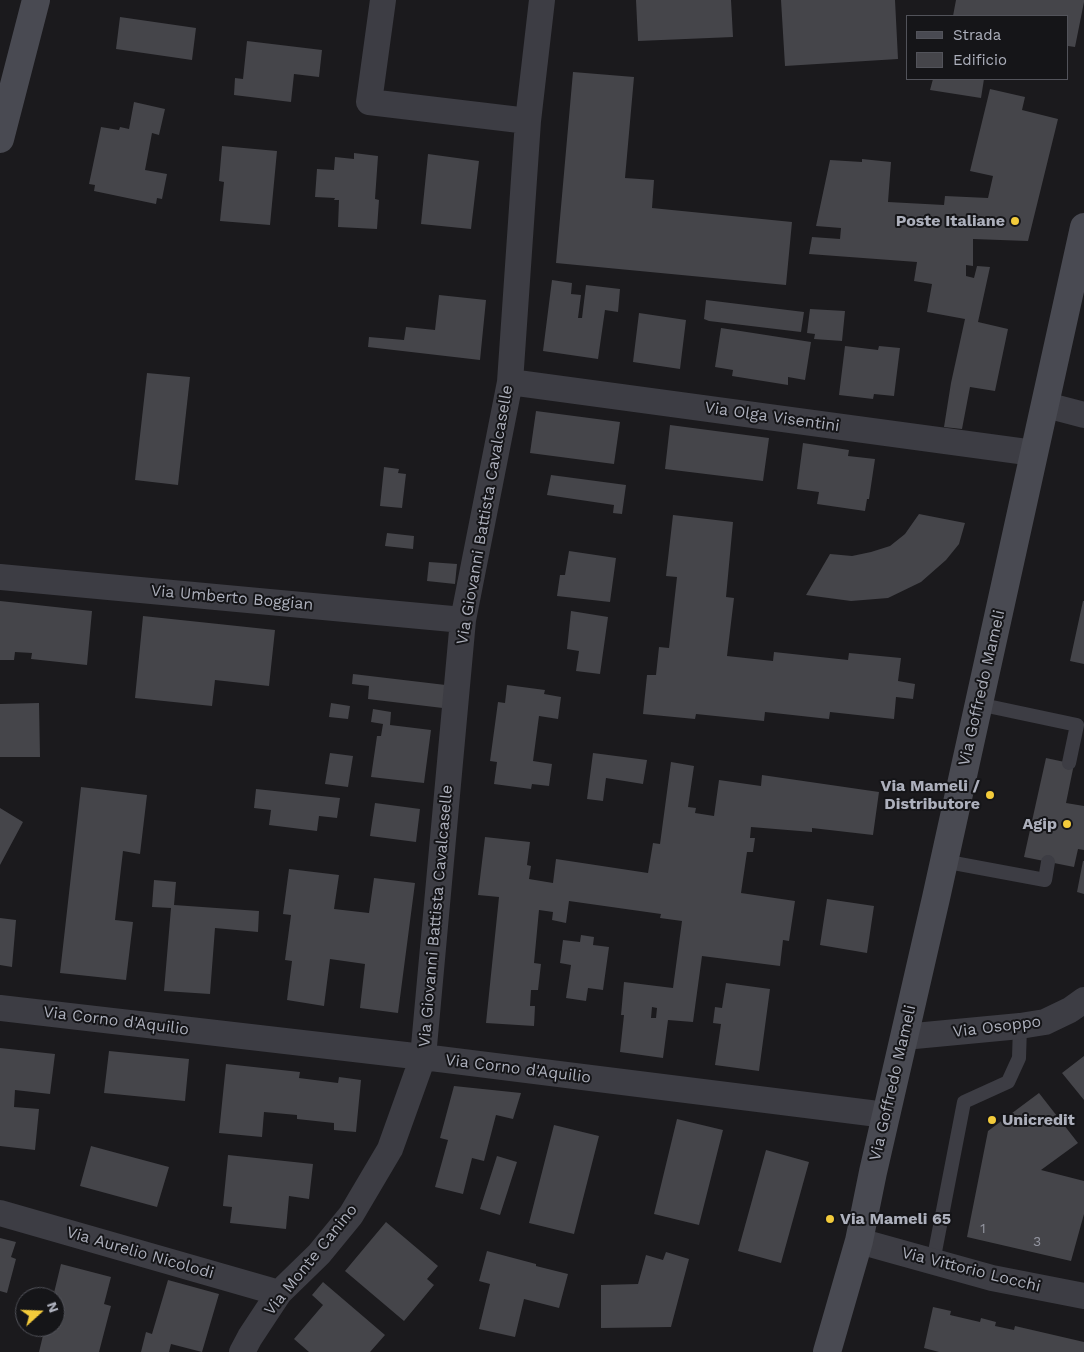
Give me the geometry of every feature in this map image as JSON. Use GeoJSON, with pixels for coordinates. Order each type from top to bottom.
{"type":"FeatureCollection","features":[{"type":"Feature","properties":{"kind":"main road"},"geometry":{"type":"LineString","coordinates":[[0,140],[36,0]]}},
{"type":"Feature","properties":{"kind":"main road","name":"Via Goffredo Mameli"},"geometry":{"type":"LineString","coordinates":[[827,1352],[859,1241],[1084,227]]}},
{"type":"Feature","properties":{"kind":"street"},"geometry":{"type":"LineString","coordinates":[[383,0],[369,102],[528,121]]}},
{"type":"Feature","properties":{"kind":"street","name":"Via Giovanni Battista Cavalcaselle"},"geometry":{"type":"LineString","coordinates":[[423,1057],[463,620],[510,382],[528,121],[542,0]]}},
{"type":"Feature","properties":{"kind":"street","name":"Via Olga Visentini"},"geometry":{"type":"LineString","coordinates":[[510,382],[1034,453]]}},
{"type":"Feature","properties":{"kind":"street"},"geometry":{"type":"LineString","coordinates":[[1046,405],[1084,415]]}},
{"type":"Feature","properties":{"kind":"street","name":"Via Umberto Boggian"},"geometry":{"type":"LineString","coordinates":[[0,577],[463,620]]}},
{"type":"Feature","properties":{"kind":"street","name":"Via Osoppo"},"geometry":{"type":"LineString","coordinates":[[904,1037],[1044,1022],[1070,1010],[1084,1000]]}},
{"type":"Feature","properties":{"kind":"street","name":"Via Corno d'Aquilio"},"geometry":{"type":"LineString","coordinates":[[0,1008],[423,1057],[886,1116]]}},
{"type":"Feature","properties":{"kind":"street","name":"Via Monte Canino"},"geometry":{"type":"LineString","coordinates":[[242,1352],[279,1293],[319,1254],[351,1215],[390,1149],[423,1057]]}},
{"type":"Feature","properties":{"kind":"street","name":"Via Aurelio Nicolodi"},"geometry":{"type":"LineString","coordinates":[[0,1213],[279,1293]]}},
{"type":"Feature","properties":{"kind":"street","name":"Via Vittorio Locchi"},"geometry":{"type":"LineString","coordinates":[[859,1241],[992,1278],[1084,1296]]}},
{"type":"Feature","properties":{"kind":"lane"},"geometry":{"type":"LineString","coordinates":[[978,704],[1077,725],[1069,763]]}},
{"type":"Feature","properties":{"kind":"lane"},"geometry":{"type":"LineString","coordinates":[[943,860],[1045,880],[1048,862]]}},
{"type":"Feature","properties":{"kind":"lane"},"geometry":{"type":"LineString","coordinates":[[933,1262],[964,1102],[1008,1082],[1019,1058],[1020,1026]]}},
{"type":"Feature","properties":{"kind":"building"},"geometry":{"type":"Polygon","coordinates":[[[636,0],[731,0],[733,37],[638,41],[636,0]]]}},
{"type":"Feature","properties":{"kind":"building"},"geometry":{"type":"Polygon","coordinates":[[[781,0],[895,0],[898,59],[785,66],[781,0]]]}},
{"type":"Feature","properties":{"kind":"building"},"geometry":{"type":"Polygon","coordinates":[[[956,0],[1084,0],[1075,47],[1069,46],[1069,15],[953,15],[956,0]]]}},
{"type":"Feature","properties":{"kind":"building"},"geometry":{"type":"Polygon","coordinates":[[[120,17],[196,28],[192,60],[116,49],[120,17]]]}},
{"type":"Feature","properties":{"kind":"building"},"geometry":{"type":"Polygon","coordinates":[[[247,41],[322,50],[319,77],[294,74],[291,102],[234,95],[235,78],[243,79],[247,41]]]}},
{"type":"Feature","properties":{"kind":"building"},"geometry":{"type":"Polygon","coordinates":[[[573,72],[634,77],[625,178],[654,180],[652,208],[792,222],[786,285],[556,263],[573,72]]]}},
{"type":"Feature","properties":{"kind":"building"},"geometry":{"type":"Polygon","coordinates":[[[933,80],[984,80],[981,98],[930,90],[933,80]]]}},
{"type":"Feature","properties":{"kind":"building"},"geometry":{"type":"Polygon","coordinates":[[[990,89],[1025,97],[1022,110],[1058,119],[1028,241],[973,239],[973,266],[966,265],[966,276],[974,278],[977,266],[990,267],[978,322],[1008,329],[995,391],[970,387],[962,429],[944,427],[951,383],[965,319],[927,312],[932,284],[914,281],[917,262],[809,254],[812,237],[840,239],[841,228],[816,226],[830,160],[862,162],[862,159],[891,162],[888,202],[944,205],[945,196],[988,198],[993,176],[970,171],[990,89]]]}},
{"type":"Feature","properties":{"kind":"building"},"geometry":{"type":"Polygon","coordinates":[[[134,102],[165,109],[159,135],[152,133],[145,170],[167,174],[162,199],[157,198],[156,204],[94,191],[95,185],[89,184],[101,127],[119,130],[120,127],[129,129],[134,102]]]}},
{"type":"Feature","properties":{"kind":"building"},"geometry":{"type":"Polygon","coordinates":[[[222,146],[277,151],[270,225],[220,221],[224,182],[219,181],[222,146]]]}},
{"type":"Feature","properties":{"kind":"building"},"geometry":{"type":"Polygon","coordinates":[[[354,153],[378,156],[375,199],[379,200],[377,229],[338,227],[339,200],[315,197],[317,169],[334,170],[335,157],[354,159],[354,153]]]}},
{"type":"Feature","properties":{"kind":"building"},"geometry":{"type":"Polygon","coordinates":[[[428,154],[479,161],[471,229],[421,224],[428,154]]]}},
{"type":"Feature","properties":{"kind":"building"},"geometry":{"type":"Polygon","coordinates":[[[552,280],[572,283],[571,294],[581,295],[578,318],[582,318],[586,285],[620,289],[618,312],[605,310],[598,359],[543,351],[552,280]]]}},
{"type":"Feature","properties":{"kind":"building"},"geometry":{"type":"Polygon","coordinates":[[[439,295],[486,300],[480,360],[368,347],[369,337],[404,340],[406,327],[435,330],[439,295]]]}},
{"type":"Feature","properties":{"kind":"building"},"geometry":{"type":"Polygon","coordinates":[[[706,300],[804,312],[801,332],[709,321],[704,319],[706,300]]]}},
{"type":"Feature","properties":{"kind":"building"},"geometry":{"type":"Polygon","coordinates":[[[810,309],[845,311],[842,341],[814,339],[815,334],[807,333],[810,309]]]}},
{"type":"Feature","properties":{"kind":"building"},"geometry":{"type":"Polygon","coordinates":[[[639,313],[686,320],[680,369],[633,362],[639,313]]]}},
{"type":"Feature","properties":{"kind":"building"},"geometry":{"type":"Polygon","coordinates":[[[721,328],[811,342],[805,380],[788,377],[788,385],[732,376],[733,370],[715,367],[721,328]]]}},
{"type":"Feature","properties":{"kind":"building"},"geometry":{"type":"Polygon","coordinates":[[[845,346],[878,350],[879,346],[900,348],[894,396],[874,394],[873,399],[839,395],[845,346]]]}},
{"type":"Feature","properties":{"kind":"building"},"geometry":{"type":"Polygon","coordinates":[[[147,373],[190,377],[178,485],[135,480],[147,373]]]}},
{"type":"Feature","properties":{"kind":"building"},"geometry":{"type":"Polygon","coordinates":[[[536,411],[620,422],[614,464],[530,453],[536,411]]]}},
{"type":"Feature","properties":{"kind":"building"},"geometry":{"type":"Polygon","coordinates":[[[670,425],[769,438],[763,481],[665,469],[670,425]]]}},
{"type":"Feature","properties":{"kind":"building"},"geometry":{"type":"Polygon","coordinates":[[[803,443],[849,450],[848,456],[875,459],[869,499],[867,499],[865,511],[817,504],[819,492],[797,489],[803,443]]]}},
{"type":"Feature","properties":{"kind":"building"},"geometry":{"type":"Polygon","coordinates":[[[384,467],[399,469],[398,473],[406,474],[402,508],[380,506],[384,467]]]}},
{"type":"Feature","properties":{"kind":"building"},"geometry":{"type":"Polygon","coordinates":[[[551,475],[626,485],[622,514],[613,513],[614,505],[547,495],[551,475]]]}},
{"type":"Feature","properties":{"kind":"building"},"geometry":{"type":"Polygon","coordinates":[[[919,514],[965,523],[959,544],[946,560],[921,582],[888,598],[851,601],[806,595],[830,554],[852,556],[890,546],[905,534],[919,514]]]}},
{"type":"Feature","properties":{"kind":"building"},"geometry":{"type":"Polygon","coordinates":[[[673,515],[733,522],[726,597],[734,598],[727,656],[773,661],[774,652],[848,660],[849,653],[901,658],[898,681],[915,684],[913,699],[896,697],[894,719],[830,712],[829,719],[765,712],[764,721],[696,714],[695,719],[643,714],[647,675],[656,675],[659,647],[669,648],[677,577],[666,576],[673,515]]]}},
{"type":"Feature","properties":{"kind":"building"},"geometry":{"type":"Polygon","coordinates":[[[387,533],[414,536],[413,549],[385,546],[387,533]]]}},
{"type":"Feature","properties":{"kind":"building"},"geometry":{"type":"Polygon","coordinates":[[[569,551],[616,558],[610,602],[557,596],[560,575],[565,575],[569,551]]]}},
{"type":"Feature","properties":{"kind":"building"},"geometry":{"type":"Polygon","coordinates":[[[429,562],[457,564],[455,584],[427,581],[429,562]]]}},
{"type":"Feature","properties":{"kind":"building"},"geometry":{"type":"Polygon","coordinates":[[[0,601],[92,611],[87,665],[31,659],[32,653],[15,652],[14,660],[0,660],[0,601]]]}},
{"type":"Feature","properties":{"kind":"building"},"geometry":{"type":"Polygon","coordinates":[[[1084,601],[1084,664],[1070,661],[1084,601]]]}},
{"type":"Feature","properties":{"kind":"building"},"geometry":{"type":"Polygon","coordinates":[[[571,611],[608,617],[600,674],[576,671],[579,651],[567,649],[571,611]]]}},
{"type":"Feature","properties":{"kind":"building"},"geometry":{"type":"Polygon","coordinates":[[[143,616],[275,630],[269,686],[215,680],[212,706],[135,698],[143,616]]]}},
{"type":"Feature","properties":{"kind":"building"},"geometry":{"type":"Polygon","coordinates":[[[353,674],[454,686],[451,709],[368,699],[369,686],[352,684],[353,674]]]}},
{"type":"Feature","properties":{"kind":"building"},"geometry":{"type":"Polygon","coordinates":[[[507,685],[545,690],[544,694],[561,697],[558,719],[539,716],[533,761],[552,764],[549,786],[532,784],[531,789],[494,784],[497,762],[490,761],[498,702],[505,703],[507,685]]]}},
{"type":"Feature","properties":{"kind":"building"},"geometry":{"type":"Polygon","coordinates":[[[39,703],[40,757],[0,757],[0,704],[39,703]]]}},
{"type":"Feature","properties":{"kind":"building"},"geometry":{"type":"Polygon","coordinates":[[[331,703],[350,706],[348,719],[329,717],[331,703]]]}},
{"type":"Feature","properties":{"kind":"building"},"geometry":{"type":"Polygon","coordinates":[[[373,709],[391,712],[390,725],[431,730],[424,783],[371,777],[377,736],[381,736],[383,724],[371,722],[373,709]]]}},
{"type":"Feature","properties":{"kind":"building"},"geometry":{"type":"Polygon","coordinates":[[[330,753],[353,756],[348,787],[325,784],[330,753]]]}},
{"type":"Feature","properties":{"kind":"building"},"geometry":{"type":"Polygon","coordinates":[[[593,753],[647,760],[643,784],[606,778],[603,801],[587,799],[593,753]]]}},
{"type":"Feature","properties":{"kind":"building"},"geometry":{"type":"Polygon","coordinates":[[[1046,758],[1074,764],[1066,803],[1084,806],[1084,850],[1078,849],[1074,867],[1024,857],[1046,758]]]}},
{"type":"Feature","properties":{"kind":"building"},"geometry":{"type":"Polygon","coordinates":[[[671,762],[694,766],[688,807],[696,808],[695,813],[714,816],[719,780],[761,786],[762,775],[879,792],[873,835],[812,828],[812,832],[751,827],[750,838],[755,838],[753,852],[747,852],[741,893],[795,901],[789,941],[783,940],[780,966],[702,956],[693,1022],[668,1020],[663,1058],[620,1052],[624,1015],[621,1015],[624,982],[673,988],[682,921],[660,918],[661,914],[569,901],[566,923],[552,920],[553,912],[539,910],[534,963],[541,964],[538,990],[531,990],[530,1006],[535,1006],[534,1026],[486,1023],[499,897],[478,895],[485,837],[530,842],[527,865],[531,866],[529,879],[553,883],[556,859],[648,873],[653,843],[660,844],[671,762]],[[652,1007],[651,1018],[656,1018],[657,1008],[652,1007]]]}},
{"type":"Feature","properties":{"kind":"building"},"geometry":{"type":"Polygon","coordinates":[[[81,787],[147,795],[140,854],[123,851],[115,920],[133,922],[126,980],[60,973],[81,787]]]}},
{"type":"Feature","properties":{"kind":"building"},"geometry":{"type":"Polygon","coordinates":[[[256,789],[340,798],[337,818],[319,816],[317,831],[269,825],[271,810],[254,808],[256,789]]]}},
{"type":"Feature","properties":{"kind":"building"},"geometry":{"type":"Polygon","coordinates":[[[375,803],[420,809],[416,842],[370,836],[375,803]]]}},
{"type":"Feature","properties":{"kind":"building"},"geometry":{"type":"Polygon","coordinates":[[[0,808],[23,822],[0,865],[0,808]]]}},
{"type":"Feature","properties":{"kind":"building"},"geometry":{"type":"Polygon","coordinates":[[[1084,861],[1084,894],[1077,892],[1084,861]]]}},
{"type":"Feature","properties":{"kind":"building"},"geometry":{"type":"Polygon","coordinates":[[[289,869],[339,875],[334,909],[369,913],[374,878],[415,883],[398,1013],[360,1008],[365,964],[330,959],[324,1006],[287,1000],[292,961],[285,960],[291,915],[283,914],[289,869]]]}},
{"type":"Feature","properties":{"kind":"building"},"geometry":{"type":"Polygon","coordinates":[[[154,880],[176,882],[174,905],[259,911],[258,932],[215,928],[210,994],[164,991],[171,908],[152,907],[154,880]]]}},
{"type":"Feature","properties":{"kind":"building"},"geometry":{"type":"Polygon","coordinates":[[[827,899],[874,906],[867,953],[820,945],[827,899]]]}},
{"type":"Feature","properties":{"kind":"building"},"geometry":{"type":"Polygon","coordinates":[[[0,918],[16,920],[12,967],[0,965],[0,918]]]}},
{"type":"Feature","properties":{"kind":"building"},"geometry":{"type":"Polygon","coordinates":[[[581,935],[594,937],[593,945],[609,947],[603,990],[588,988],[586,1001],[566,998],[571,965],[560,963],[563,940],[580,942],[581,935]]]}},
{"type":"Feature","properties":{"kind":"building"},"geometry":{"type":"Polygon","coordinates":[[[726,983],[770,989],[759,1071],[715,1065],[721,1024],[713,1023],[715,1007],[722,1008],[726,983]]]}},
{"type":"Feature","properties":{"kind":"building"},"geometry":{"type":"Polygon","coordinates":[[[0,1048],[55,1054],[50,1094],[15,1090],[14,1107],[39,1109],[35,1150],[0,1146],[0,1048]]]}},
{"type":"Feature","properties":{"kind":"building"},"geometry":{"type":"Polygon","coordinates":[[[109,1051],[189,1059],[185,1101],[104,1093],[109,1051]]]}},
{"type":"Feature","properties":{"kind":"building"},"geometry":{"type":"Polygon","coordinates":[[[1084,1056],[1084,1100],[1062,1073],[1084,1056]]]}},
{"type":"Feature","properties":{"kind":"building"},"geometry":{"type":"Polygon","coordinates":[[[226,1064],[300,1072],[299,1078],[338,1083],[339,1077],[361,1080],[356,1132],[334,1130],[334,1123],[297,1119],[297,1115],[264,1112],[262,1137],[219,1133],[226,1064]]]}},
{"type":"Feature","properties":{"kind":"building"},"geometry":{"type":"Polygon","coordinates":[[[454,1086],[521,1093],[513,1119],[496,1115],[484,1161],[472,1158],[463,1194],[435,1187],[448,1140],[440,1138],[454,1086]]]}},
{"type":"Feature","properties":{"kind":"building"},"geometry":{"type":"Polygon","coordinates":[[[1039,1093],[1078,1143],[1041,1170],[1084,1181],[1084,1214],[1071,1261],[967,1237],[988,1131],[1039,1093]]]}},
{"type":"Feature","properties":{"kind":"building"},"geometry":{"type":"Polygon","coordinates":[[[677,1119],[723,1130],[699,1225],[654,1214],[677,1119]]]}},
{"type":"Feature","properties":{"kind":"building"},"geometry":{"type":"Polygon","coordinates":[[[554,1125],[599,1136],[574,1234],[529,1223],[554,1125]]]}},
{"type":"Feature","properties":{"kind":"building"},"geometry":{"type":"Polygon","coordinates":[[[91,1146],[169,1167],[157,1207],[80,1186],[91,1146]]]}},
{"type":"Feature","properties":{"kind":"building"},"geometry":{"type":"Polygon","coordinates":[[[766,1150],[809,1162],[781,1263],[738,1251],[766,1150]]]}},
{"type":"Feature","properties":{"kind":"building"},"geometry":{"type":"Polygon","coordinates":[[[228,1155],[313,1164],[309,1199],[289,1196],[286,1229],[230,1223],[232,1207],[223,1206],[228,1155]]]}},
{"type":"Feature","properties":{"kind":"building"},"geometry":{"type":"Polygon","coordinates":[[[497,1156],[517,1162],[500,1215],[480,1209],[497,1156]]]}},
{"type":"Feature","properties":{"kind":"building"},"geometry":{"type":"Polygon","coordinates":[[[386,1222],[438,1266],[427,1279],[434,1285],[404,1321],[345,1271],[386,1222]]]}},
{"type":"Feature","properties":{"kind":"building"},"geometry":{"type":"Polygon","coordinates":[[[0,1238],[16,1242],[11,1257],[16,1259],[7,1293],[0,1291],[0,1238]]]}},
{"type":"Feature","properties":{"kind":"building"},"geometry":{"type":"Polygon","coordinates":[[[487,1251],[568,1274],[559,1308],[524,1299],[515,1337],[479,1329],[490,1284],[479,1281],[487,1251]]]}},
{"type":"Feature","properties":{"kind":"building"},"geometry":{"type":"Polygon","coordinates":[[[666,1252],[689,1259],[671,1327],[601,1328],[601,1285],[638,1284],[646,1255],[663,1260],[666,1252]]]}},
{"type":"Feature","properties":{"kind":"building"},"geometry":{"type":"Polygon","coordinates":[[[61,1264],[111,1277],[104,1304],[111,1306],[99,1352],[39,1352],[43,1337],[65,1337],[65,1287],[55,1287],[61,1264]]]}},
{"type":"Feature","properties":{"kind":"building"},"geometry":{"type":"Polygon","coordinates":[[[168,1280],[219,1294],[202,1352],[171,1344],[169,1352],[141,1352],[146,1332],[152,1334],[168,1280]]]}},
{"type":"Feature","properties":{"kind":"building"},"geometry":{"type":"Polygon","coordinates":[[[323,1282],[385,1335],[370,1352],[309,1352],[294,1339],[323,1305],[312,1295],[323,1282]]]}},
{"type":"Feature","properties":{"kind":"building"},"geometry":{"type":"Polygon","coordinates":[[[933,1307],[951,1311],[950,1315],[980,1322],[981,1318],[996,1322],[995,1326],[1014,1330],[1015,1326],[1084,1342],[1084,1352],[939,1352],[924,1348],[933,1307]]]}},
{"type":"Feature","properties":{"kind":"place","name":"Poste Italiane"},"geometry":{"type":"Point","coordinates":[1015,221]}},
{"type":"Feature","properties":{"kind":"place","name":"Via Mameli / Distributore"},"geometry":{"type":"Point","coordinates":[990,795]}},
{"type":"Feature","properties":{"kind":"place","name":"Agip"},"geometry":{"type":"Point","coordinates":[1067,824]}},
{"type":"Feature","properties":{"kind":"place","name":"Unicredit"},"geometry":{"type":"Point","coordinates":[992,1120]}},
{"type":"Feature","properties":{"kind":"place","name":"Via Mameli 65"},"geometry":{"type":"Point","coordinates":[830,1219]}}]}
